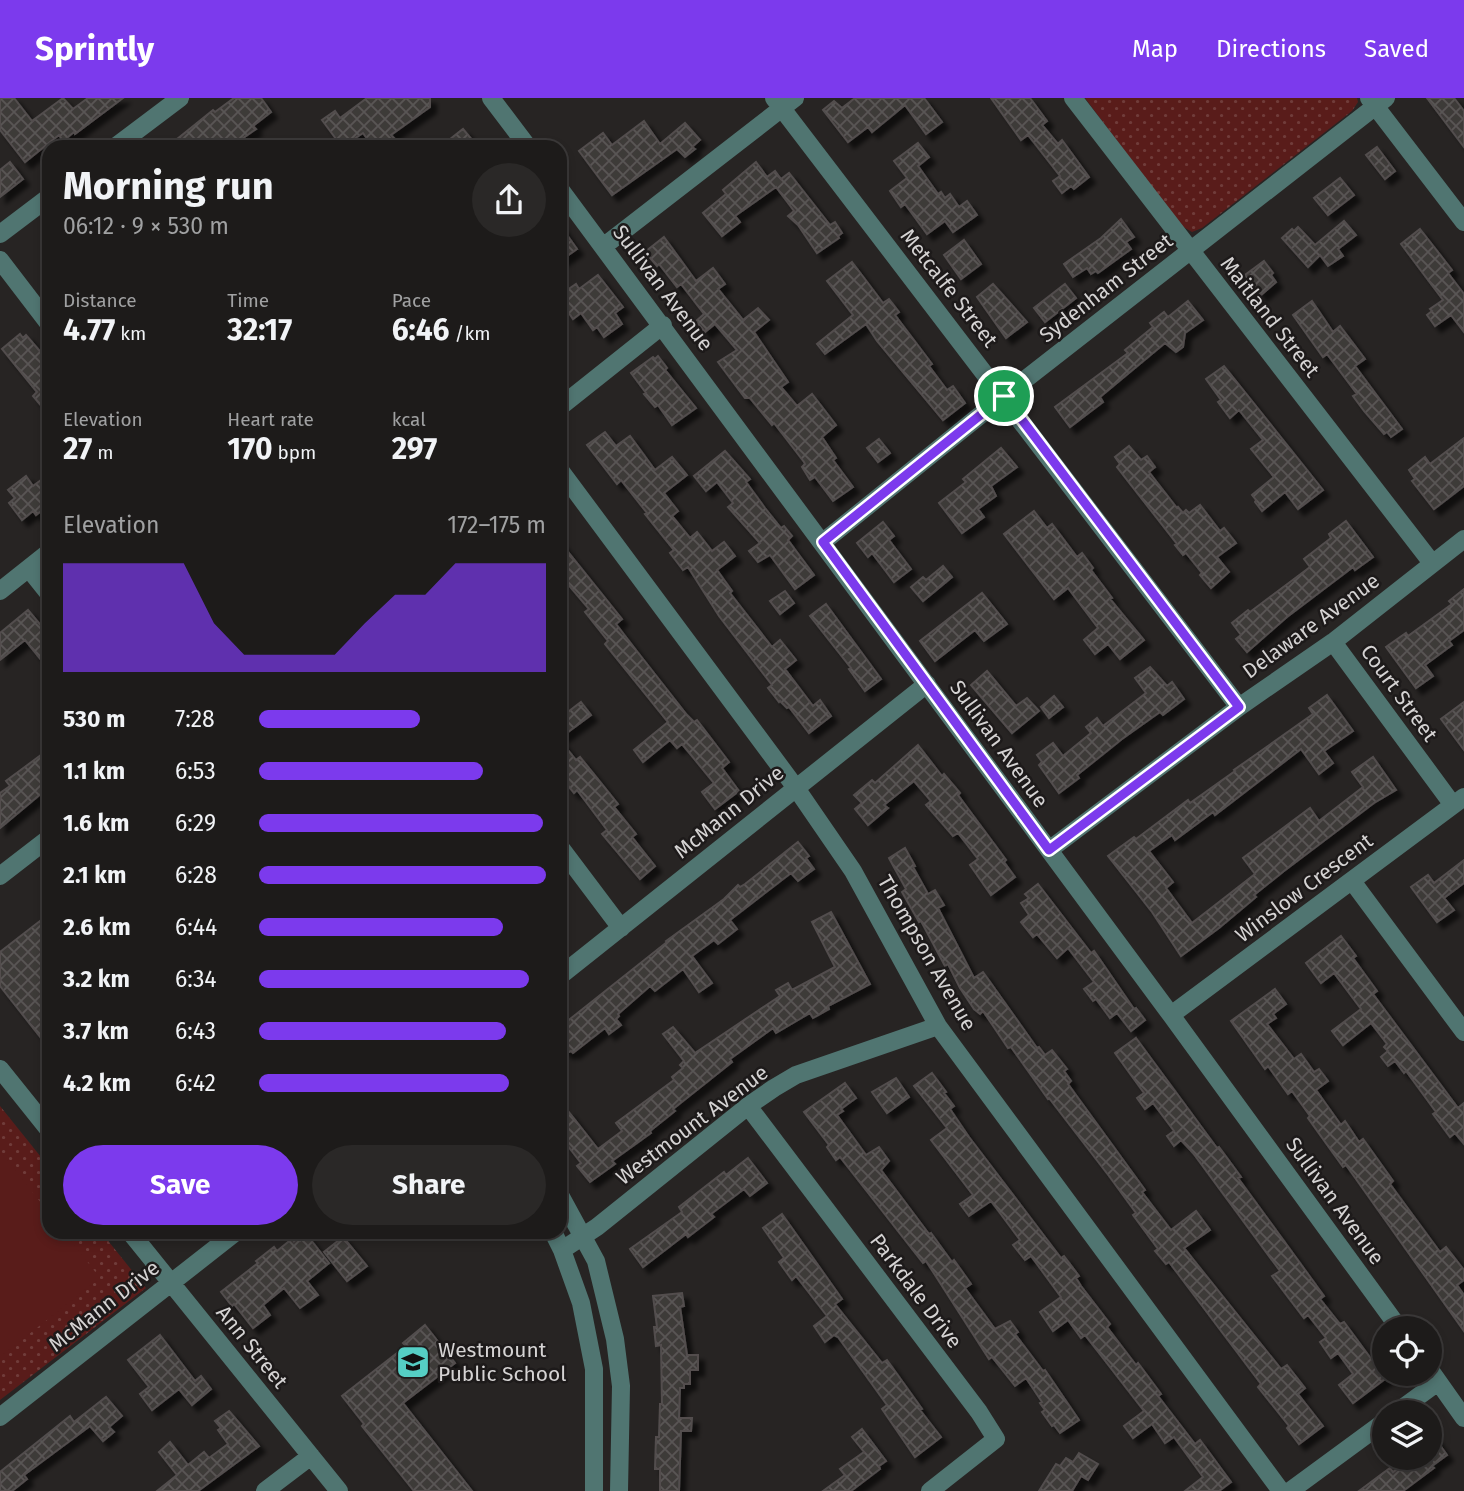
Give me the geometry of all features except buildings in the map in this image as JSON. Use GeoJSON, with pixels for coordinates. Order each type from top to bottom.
{"type":"FeatureCollection","features":[{"type":"Feature","properties":{"kind":"street"},"geometry":{"type":"LineString","coordinates":[[124,140],[180,98]]}},
{"type":"Feature","properties":{"kind":"street"},"geometry":{"type":"LineString","coordinates":[[491,98],[523,140]]}},
{"type":"Feature","properties":{"kind":"street","name":"Maitland Street"},"geometry":{"type":"LineString","coordinates":[[1073,98],[1432,563]]}},
{"type":"Feature","properties":{"kind":"street"},"geometry":{"type":"LineString","coordinates":[[604,246],[784,101]]}},
{"type":"Feature","properties":{"kind":"street","name":"Metcalfe Street"},"geometry":{"type":"LineString","coordinates":[[784,101],[1239,707]]}},
{"type":"Feature","properties":{"kind":"street"},"geometry":{"type":"LineString","coordinates":[[1377,101],[1464,222]]}},
{"type":"Feature","properties":{"kind":"street","name":"Sydenham Street"},"geometry":{"type":"LineString","coordinates":[[823,542],[1377,101]]}},
{"type":"Feature","properties":{"kind":"street","name":"Sullivan Avenue"},"geometry":{"type":"LineString","coordinates":[[567,198],[823,542],[1390,1316]]}},
{"type":"Feature","properties":{"kind":"street"},"geometry":{"type":"LineString","coordinates":[[0,234],[42,202]]}},
{"type":"Feature","properties":{"kind":"street"},"geometry":{"type":"LineString","coordinates":[[0,260],[42,315]]}},
{"type":"Feature","properties":{"kind":"street"},"geometry":{"type":"LineString","coordinates":[[567,401],[663,325]]}},
{"type":"Feature","properties":{"kind":"street","name":"Thompson Avenue"},"geometry":{"type":"LineString","coordinates":[[567,479],[796,788],[853,870],[938,1026],[1281,1491]]}},
{"type":"Feature","properties":{"kind":"street","name":"Delaware Avenue"},"geometry":{"type":"LineString","coordinates":[[1049,850],[1239,707],[1333,642],[1464,539]]}},
{"type":"Feature","properties":{"kind":"street"},"geometry":{"type":"LineString","coordinates":[[0,592],[42,559]]}},
{"type":"Feature","properties":{"kind":"street"},"geometry":{"type":"LineString","coordinates":[[29,569],[42,585]]}},
{"type":"Feature","properties":{"kind":"street","name":"Court Street"},"geometry":{"type":"LineString","coordinates":[[1333,642],[1459,801]]}},
{"type":"Feature","properties":{"kind":"street","name":"McMann Drive"},"geometry":{"type":"LineString","coordinates":[[567,970],[927,684]]}},
{"type":"Feature","properties":{"kind":"street","name":"Winslow Crescent"},"geometry":{"type":"LineString","coordinates":[[1171,1015],[1459,801]]}},
{"type":"Feature","properties":{"kind":"street"},"geometry":{"type":"LineString","coordinates":[[0,876],[42,843]]}},
{"type":"Feature","properties":{"kind":"street"},"geometry":{"type":"LineString","coordinates":[[567,856],[621,928]]}},
{"type":"Feature","properties":{"kind":"street"},"geometry":{"type":"LineString","coordinates":[[1352,880],[1464,1032]]}},
{"type":"Feature","properties":{"kind":"street","name":"Westmount Avenue"},"geometry":{"type":"LineString","coordinates":[[562,1250],[597,1227],[748,1106],[796,1075],[938,1026]]}},
{"type":"Feature","properties":{"kind":"street"},"geometry":{"type":"LineString","coordinates":[[0,1069],[42,1121]]}},
{"type":"Feature","properties":{"kind":"street","name":"Parkdale Drive"},"geometry":{"type":"LineString","coordinates":[[748,1106],[979,1412],[996,1439],[930,1491]]}},
{"type":"Feature","properties":{"kind":"street"},"geometry":{"type":"LineString","coordinates":[[567,1207],[601,1276],[615,1339],[621,1386],[619,1491]]}},
{"type":"Feature","properties":{"kind":"street","name":"Ann Street"},"geometry":{"type":"LineString","coordinates":[[136,1239],[339,1491]]}},
{"type":"Feature","properties":{"kind":"street","name":"McMann Drive"},"geometry":{"type":"LineString","coordinates":[[0,1417],[227,1239]]}},
{"type":"Feature","properties":{"kind":"street"},"geometry":{"type":"LineString","coordinates":[[557,1239],[581,1303],[594,1368],[594,1491]]}},
{"type":"Feature","properties":{"kind":"street"},"geometry":{"type":"LineString","coordinates":[[1410,1400],[1424,1386]]}},
{"type":"Feature","properties":{"kind":"street"},"geometry":{"type":"LineString","coordinates":[[1441,1386],[1464,1418]]}},
{"type":"Feature","properties":{"kind":"street"},"geometry":{"type":"LineString","coordinates":[[1290,1491],[1372,1431]]}},
{"type":"Feature","properties":{"kind":"street"},"geometry":{"type":"LineString","coordinates":[[265,1491],[311,1456]]}},
{"type":"Feature","properties":{"kind":"shaded area"},"geometry":{"type":"Polygon","coordinates":[[[1085,98],[1357,98],[1358,102],[1352,111],[1202,228],[1192,232],[1180,225],[1085,98]]]}},
{"type":"Feature","properties":{"kind":"shaded area"},"geometry":{"type":"Polygon","coordinates":[[[0,1106],[42,1158],[42,1239],[107,1239],[146,1288],[0,1400],[0,1106]]]}},
{"type":"Feature","properties":{"kind":"shaded area"},"geometry":{"type":"Polygon","coordinates":[[[0,1151],[42,1204],[42,1239],[69,1239],[100,1278],[0,1357],[0,1151]]]}},
{"type":"Feature","properties":{"kind":"place","name":"Westmount Public School"},"geometry":{"type":"Point","coordinates":[413,1362]}},
{"type":"Feature","properties":{"kind":"route"},"geometry":{"type":"LineString","coordinates":[[1004,396],[1239,707],[1049,850],[823,542],[1004,396]]}}]}
